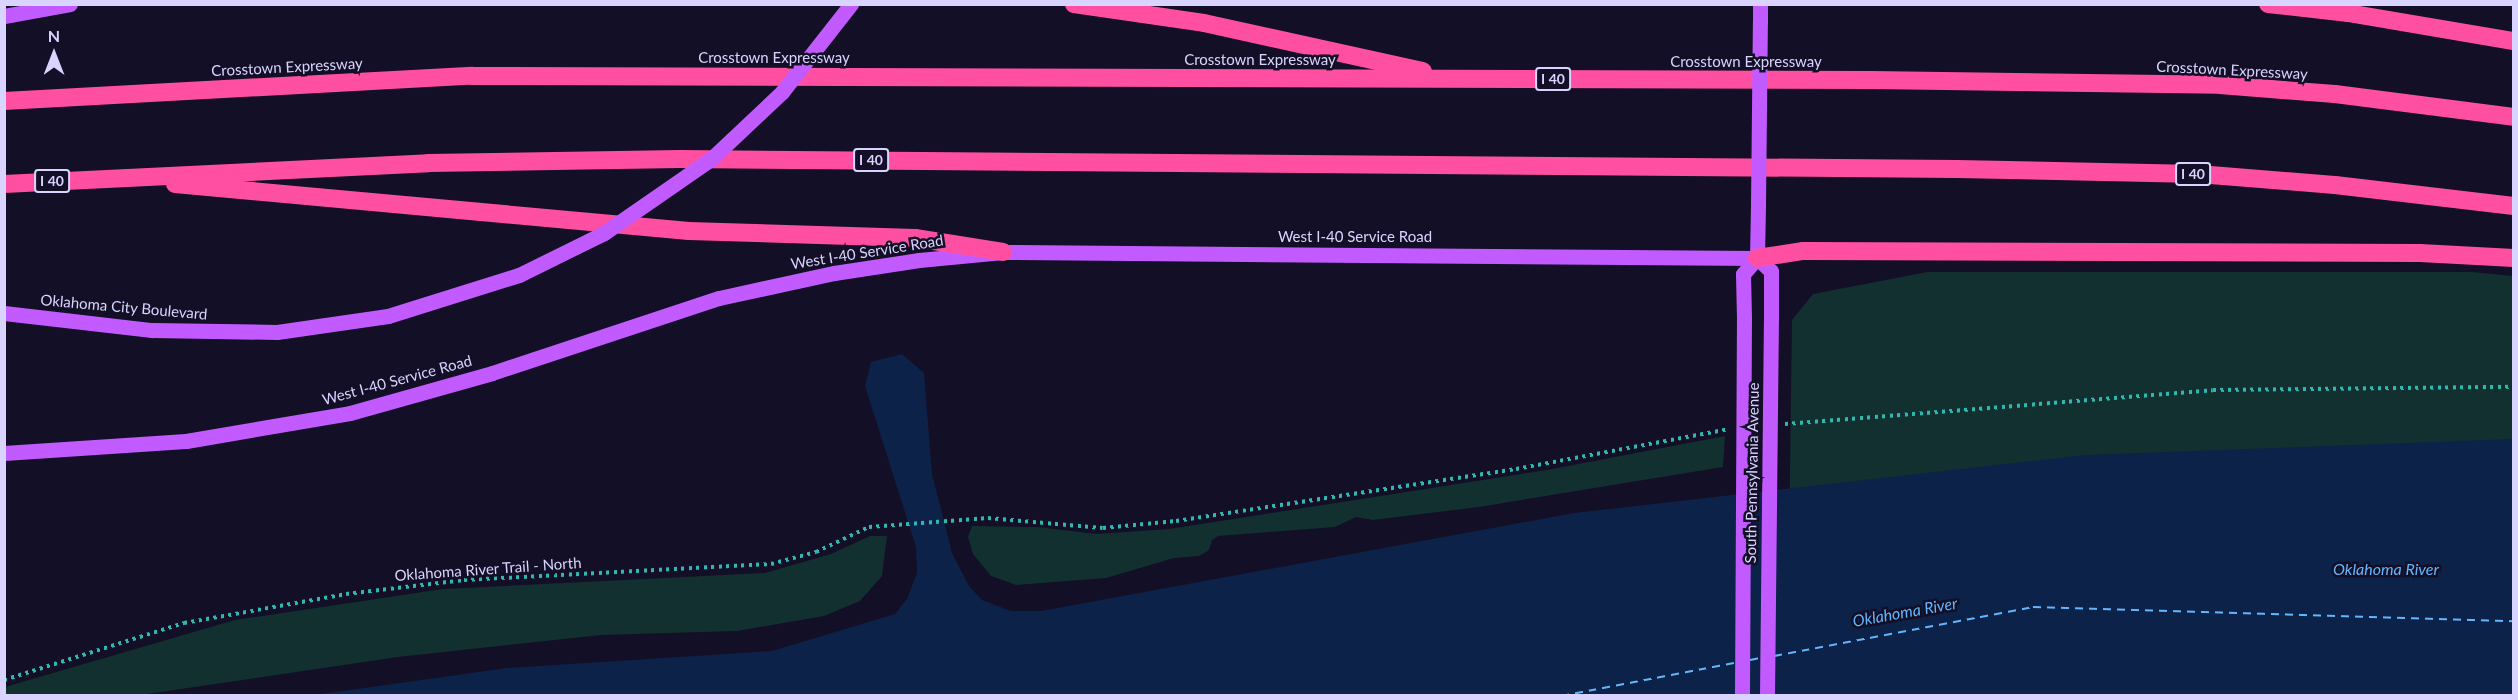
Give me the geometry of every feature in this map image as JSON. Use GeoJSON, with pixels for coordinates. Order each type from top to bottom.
{"type":"FeatureCollection","features":[{"type":"Feature","properties":{"kind":"highway"},"geometry":{"type":"LineString","coordinates":[[1074,4],[1204,23],[1461,79]]}},
{"type":"Feature","properties":{"kind":"highway"},"geometry":{"type":"LineString","coordinates":[[2268,4],[2348,13],[2514,41]]}},
{"type":"Feature","properties":{"kind":"highway","name":"Crosstown Expressway"},"geometry":{"type":"LineString","coordinates":[[4,101],[472,76],[1461,79],[2220,85],[2335,94],[2514,117]]}},
{"type":"Feature","properties":{"kind":"highway","name":"I 40"},"geometry":{"type":"LineString","coordinates":[[4,184],[99,177],[428,163],[680,159],[1957,169],[2198,174],[2335,184],[2514,206]]}},
{"type":"Feature","properties":{"kind":"highway"},"geometry":{"type":"LineString","coordinates":[[99,177],[456,206],[689,231],[915,238],[1003,252]]}},
{"type":"Feature","properties":{"kind":"highway"},"geometry":{"type":"LineString","coordinates":[[1757,258],[1827,251],[2420,253],[2514,258]]}},
{"type":"Feature","properties":{"kind":"main road"},"geometry":{"type":"LineString","coordinates":[[4,15],[70,4]]}},
{"type":"Feature","properties":{"kind":"main road","name":"Oklahoma City Boulevard"},"geometry":{"type":"LineString","coordinates":[[4,313],[152,330],[278,332],[388,316],[519,275],[604,233],[711,159],[782,92],[850,4]]}},
{"type":"Feature","properties":{"kind":"main road","name":"South Pennsylvania Avenue"},"geometry":{"type":"LineString","coordinates":[[1742,696],[1743,274],[1757,258],[1760,4]]}},
{"type":"Feature","properties":{"kind":"main road","name":"West I-40 Service Road"},"geometry":{"type":"LineString","coordinates":[[4,453],[112,448],[269,430],[430,392],[729,296],[834,273],[1003,252],[1757,258]]}},
{"type":"Feature","properties":{"kind":"main road","name":"South Pennsylvania Avenue"},"geometry":{"type":"LineString","coordinates":[[1757,258],[1772,271],[1767,696]]}},
{"type":"Feature","properties":{"kind":"path","name":"Oklahoma River Trail - North"},"geometry":{"type":"LineString","coordinates":[[4,680],[143,635],[271,605],[464,580],[762,565],[816,552],[855,532],[877,527],[976,518]]}},
{"type":"Feature","properties":{"kind":"green space"},"geometry":{"type":"Polygon","coordinates":[[[1927,272],[2472,272],[2513,276],[2513,695],[1787,696],[1792,320],[1813,294],[1927,272]]]}},
{"type":"Feature","properties":{"kind":"green space"},"geometry":{"type":"Polygon","coordinates":[[[1725,436],[1723,467],[1479,507],[1373,520],[1356,517],[1335,527],[1218,536],[1212,540],[1209,550],[1199,556],[1174,558],[1106,578],[1016,585],[991,576],[973,554],[968,537],[972,526],[1037,527],[1097,534],[1169,529],[1547,470],[1725,436]]]}},
{"type":"Feature","properties":{"kind":"green space"},"geometry":{"type":"Polygon","coordinates":[[[870,536],[887,536],[882,576],[860,601],[824,616],[737,631],[601,635],[398,657],[140,695],[5,695],[5,687],[235,620],[443,589],[765,573],[831,554],[870,536]]]}},
{"type":"Feature","properties":{"kind":"water","name":"Oklahoma River"},"geometry":{"type":"Polygon","coordinates":[[[902,354],[924,373],[932,474],[952,553],[969,586],[982,600],[1011,611],[1041,611],[1574,513],[2085,455],[2513,439],[2513,695],[307,696],[507,668],[772,651],[895,614],[907,599],[917,573],[916,547],[865,386],[871,362],[902,354]]]}},
{"type":"Feature","properties":{"kind":"ferry route"},"geometry":{"type":"LineString","coordinates":[[1774,656],[2033,607],[2514,621]]}},
{"type":"Feature","properties":{"kind":"ferry route"},"geometry":{"type":"LineString","coordinates":[[1750,660],[1760,658]]}},
{"type":"Feature","properties":{"kind":"ferry route"},"geometry":{"type":"LineString","coordinates":[[1561,696],[1734,663]]}}]}
